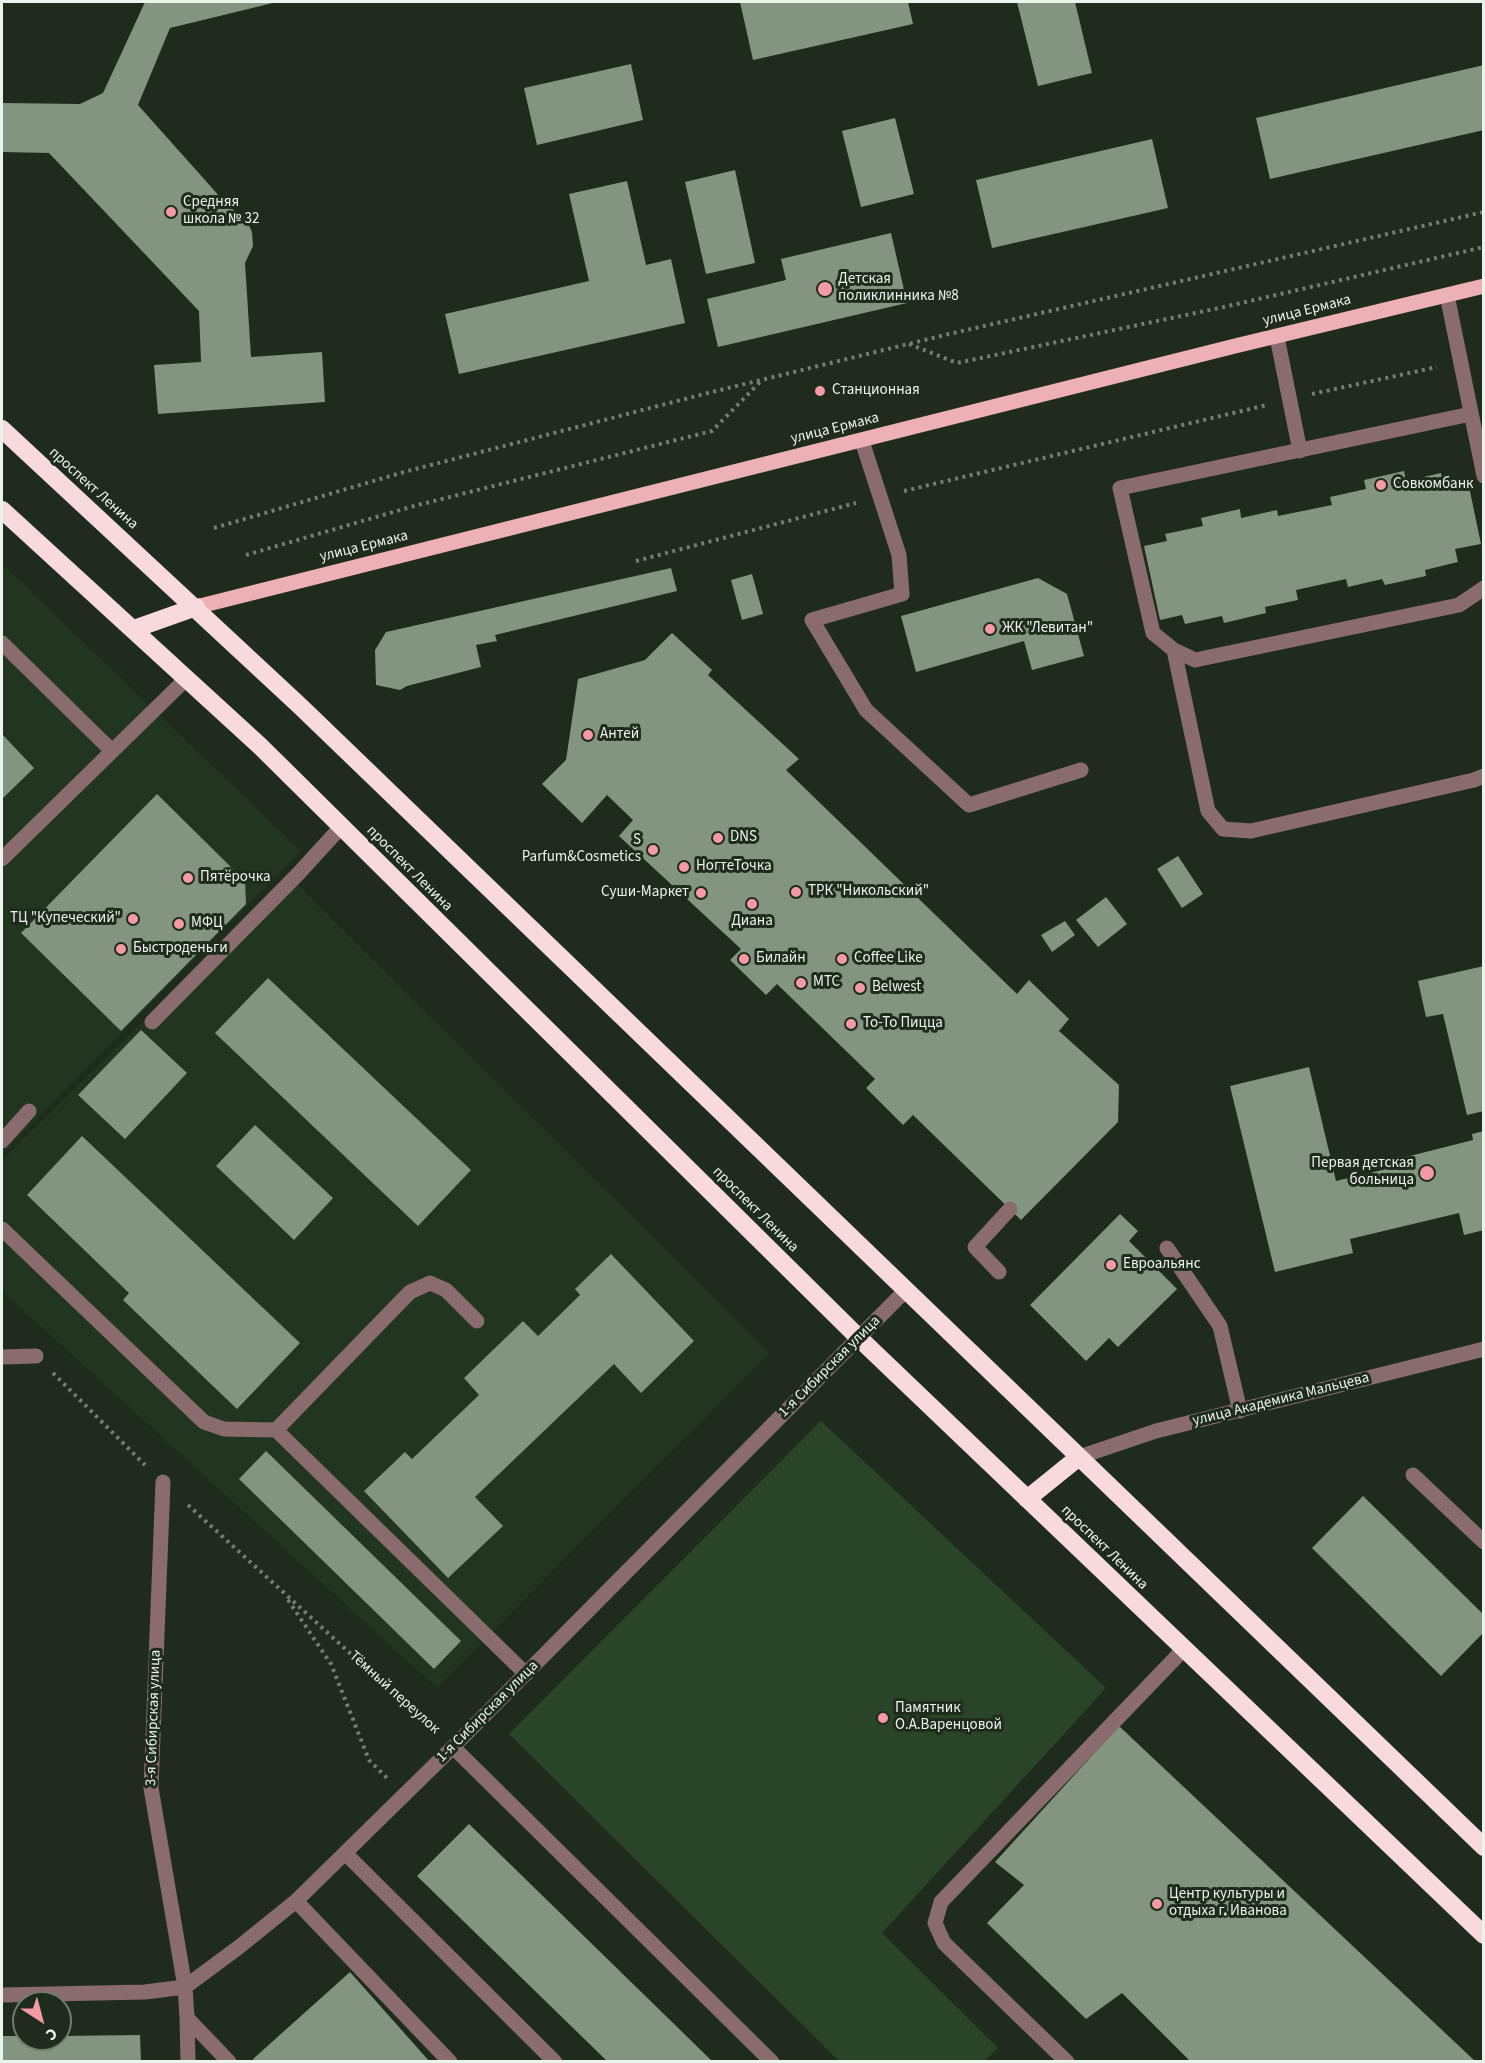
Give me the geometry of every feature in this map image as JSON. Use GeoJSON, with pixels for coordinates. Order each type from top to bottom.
{"type":"FeatureCollection","features":[{"type":"Feature","properties":{"kind":"highway","name":"проспект Ленина"},"geometry":{"type":"LineString","coordinates":[[2,429],[196,607],[1484,1847]]}},
{"type":"Feature","properties":{"kind":"highway","name":"проспект Ленина"},"geometry":{"type":"LineString","coordinates":[[2,510],[261,746],[859,1338],[1183,1650],[1484,1935]]}},
{"type":"Feature","properties":{"kind":"highway"},"geometry":{"type":"LineString","coordinates":[[134,629],[196,607]]}},
{"type":"Feature","properties":{"kind":"highway"},"geometry":{"type":"LineString","coordinates":[[1027,1499],[1079,1456]]}},
{"type":"Feature","properties":{"kind":"main road","name":"улица Ермака"},"geometry":{"type":"LineString","coordinates":[[196,607],[1484,286]]}},
{"type":"Feature","properties":{"kind":"street"},"geometry":{"type":"LineString","coordinates":[[1447,295],[1484,476]]}},
{"type":"Feature","properties":{"kind":"street"},"geometry":{"type":"LineString","coordinates":[[1277,337],[1300,451]]}},
{"type":"Feature","properties":{"kind":"street"},"geometry":{"type":"LineString","coordinates":[[1471,414],[1120,488],[1153,633],[1174,650],[1195,660],[1459,605],[1484,588]]}},
{"type":"Feature","properties":{"kind":"street"},"geometry":{"type":"LineString","coordinates":[[862,441],[899,555],[902,594],[812,620],[866,710],[969,805],[1081,770]]}},
{"type":"Feature","properties":{"kind":"street"},"geometry":{"type":"LineString","coordinates":[[2,643],[112,751]]}},
{"type":"Feature","properties":{"kind":"street"},"geometry":{"type":"LineString","coordinates":[[1174,650],[1208,811],[1223,829],[1251,831],[1484,776]]}},
{"type":"Feature","properties":{"kind":"street"},"geometry":{"type":"LineString","coordinates":[[2,859],[186,679]]}},
{"type":"Feature","properties":{"kind":"street"},"geometry":{"type":"LineString","coordinates":[[152,1022],[299,873],[341,827]]}},
{"type":"Feature","properties":{"kind":"street"},"geometry":{"type":"LineString","coordinates":[[2,1141],[29,1111]]}},
{"type":"Feature","properties":{"kind":"street"},"geometry":{"type":"LineString","coordinates":[[999,1272],[975,1247],[1010,1209]]}},
{"type":"Feature","properties":{"kind":"street"},"geometry":{"type":"LineString","coordinates":[[2,1229],[204,1422],[224,1429],[276,1430],[526,1674]]}},
{"type":"Feature","properties":{"kind":"street"},"geometry":{"type":"LineString","coordinates":[[1167,1248],[1220,1326],[1240,1411]]}},
{"type":"Feature","properties":{"kind":"street"},"geometry":{"type":"LineString","coordinates":[[276,1430],[410,1292],[430,1283],[446,1290],[477,1321]]}},
{"type":"Feature","properties":{"kind":"street","name":"1-я Сибирская улица"},"geometry":{"type":"LineString","coordinates":[[185,1987],[296,1901],[526,1674],[906,1291]]}},
{"type":"Feature","properties":{"kind":"street","name":"улица Академика Мальцева"},"geometry":{"type":"LineString","coordinates":[[1079,1456],[1156,1431],[1484,1349]]}},
{"type":"Feature","properties":{"kind":"street"},"geometry":{"type":"LineString","coordinates":[[2,1357],[36,1356]]}},
{"type":"Feature","properties":{"kind":"street"},"geometry":{"type":"LineString","coordinates":[[1413,1474],[1484,1542]]}},
{"type":"Feature","properties":{"kind":"street","name":"3-я Сибирская улица"},"geometry":{"type":"LineString","coordinates":[[163,1482],[151,1788],[185,1987],[188,2061]]}},
{"type":"Feature","properties":{"kind":"street"},"geometry":{"type":"LineString","coordinates":[[1067,2061],[944,1943],[935,1923],[941,1902],[1183,1650]]}},
{"type":"Feature","properties":{"kind":"street","name":"Тёмный переулок"},"geometry":{"type":"LineString","coordinates":[[453,1747],[772,2061]]}},
{"type":"Feature","properties":{"kind":"street"},"geometry":{"type":"LineString","coordinates":[[345,1853],[555,2061]]}},
{"type":"Feature","properties":{"kind":"street"},"geometry":{"type":"LineString","coordinates":[[296,1901],[450,2061]]}},
{"type":"Feature","properties":{"kind":"street"},"geometry":{"type":"LineString","coordinates":[[2,1995],[145,1992],[185,1987]]}},
{"type":"Feature","properties":{"kind":"street"},"geometry":{"type":"LineString","coordinates":[[187,2018],[229,2061]]}},
{"type":"Feature","properties":{"kind":"path"},"geometry":{"type":"LineString","coordinates":[[214,528],[414,469],[762,380],[1484,212]]}},
{"type":"Feature","properties":{"kind":"path"},"geometry":{"type":"LineString","coordinates":[[909,344],[957,363],[1224,307],[1484,247]]}},
{"type":"Feature","properties":{"kind":"path"},"geometry":{"type":"LineString","coordinates":[[636,561],[880,496],[1289,399],[1460,362]]}},
{"type":"Feature","properties":{"kind":"path"},"geometry":{"type":"LineString","coordinates":[[246,555],[414,506],[712,431],[762,380]]}},
{"type":"Feature","properties":{"kind":"path","name":"Тёмный переулок"},"geometry":{"type":"LineString","coordinates":[[36,1356],[163,1482],[453,1747]]}},
{"type":"Feature","properties":{"kind":"path"},"geometry":{"type":"LineString","coordinates":[[284,1594],[331,1664],[369,1760]]}},
{"type":"Feature","properties":{"kind":"shaded area"},"geometry":{"type":"Polygon","coordinates":[[[2,564],[301,851],[2,1154],[2,564]]]}},
{"type":"Feature","properties":{"kind":"shaded area"},"geometry":{"type":"Polygon","coordinates":[[[290,877],[769,1353],[437,1688],[2,1291],[2,1160],[290,877]]]}},
{"type":"Feature","properties":{"kind":"shaded area"},"geometry":{"type":"Polygon","coordinates":[[[821,1421],[1106,1688],[882,1933],[998,2048],[984,2061],[839,2061],[509,1734],[821,1421]]]}},
{"type":"Feature","properties":{"kind":"building","name":"Средняя школа № 32"},"geometry":{"type":"Polygon","coordinates":[[[145,2],[277,2],[170,28],[138,105],[229,207],[245,217],[252,232],[253,246],[245,263],[251,357],[322,352],[325,402],[158,414],[154,365],[201,362],[199,311],[49,153],[2,152],[2,103],[80,104],[103,93],[145,2]]]}},
{"type":"Feature","properties":{"kind":"building"},"geometry":{"type":"Polygon","coordinates":[[[740,2],[908,2],[913,24],[753,60],[740,2]]]}},
{"type":"Feature","properties":{"kind":"building"},"geometry":{"type":"Polygon","coordinates":[[[1017,2],[1075,2],[1092,73],[1038,86],[1017,2]]]}},
{"type":"Feature","properties":{"kind":"building"},"geometry":{"type":"Polygon","coordinates":[[[631,64],[643,120],[537,145],[524,88],[631,64]]]}},
{"type":"Feature","properties":{"kind":"building"},"geometry":{"type":"Polygon","coordinates":[[[1484,65],[1484,130],[1270,179],[1256,118],[1484,65]]]}},
{"type":"Feature","properties":{"kind":"building"},"geometry":{"type":"Polygon","coordinates":[[[895,118],[914,194],[861,207],[842,131],[895,118]]]}},
{"type":"Feature","properties":{"kind":"building"},"geometry":{"type":"Polygon","coordinates":[[[1152,139],[1168,208],[992,248],[976,180],[1152,139]]]}},
{"type":"Feature","properties":{"kind":"building"},"geometry":{"type":"Polygon","coordinates":[[[735,170],[755,263],[706,274],[685,182],[735,170]]]}},
{"type":"Feature","properties":{"kind":"building"},"geometry":{"type":"Polygon","coordinates":[[[627,181],[646,265],[671,259],[685,323],[459,374],[445,314],[589,281],[569,194],[627,181]]]}},
{"type":"Feature","properties":{"kind":"building","name":"Детская поликлинника №8"},"geometry":{"type":"Polygon","coordinates":[[[891,233],[907,303],[718,347],[707,299],[786,280],[781,259],[891,233]]]}},
{"type":"Feature","properties":{"kind":"building"},"geometry":{"type":"Polygon","coordinates":[[[1404,471],[1406,481],[1441,473],[1443,482],[1467,477],[1481,544],[1455,549],[1458,562],[1425,570],[1426,576],[1385,585],[1382,579],[1348,587],[1346,579],[1296,590],[1298,600],[1265,607],[1266,613],[1224,623],[1222,616],[1185,624],[1182,615],[1160,620],[1144,546],[1167,541],[1165,534],[1203,526],[1201,518],[1240,509],[1241,518],[1277,510],[1278,516],[1332,505],[1330,497],[1366,489],[1364,480],[1404,471]]]}},
{"type":"Feature","properties":{"kind":"building"},"geometry":{"type":"Polygon","coordinates":[[[671,568],[677,591],[495,635],[497,641],[476,645],[481,667],[407,686],[400,690],[376,685],[375,650],[386,632],[671,568]]]}},
{"type":"Feature","properties":{"kind":"building"},"geometry":{"type":"Polygon","coordinates":[[[752,574],[763,614],[742,620],[731,580],[752,574]]]}},
{"type":"Feature","properties":{"kind":"building","name":"ЖК \"Левитан\""},"geometry":{"type":"Polygon","coordinates":[[[1038,578],[1067,594],[1084,656],[1032,670],[1024,641],[916,672],[901,616],[1038,578]]]}},
{"type":"Feature","properties":{"kind":"building","name":"ТРК \"Никольский\""},"geometry":{"type":"Polygon","coordinates":[[[672,633],[712,670],[708,675],[799,759],[786,770],[1017,994],[1029,980],[1069,1019],[1059,1031],[1119,1085],[1118,1122],[1021,1220],[913,1115],[903,1125],[866,1088],[875,1079],[777,984],[766,995],[730,960],[741,949],[619,836],[633,820],[607,795],[582,823],[542,784],[566,760],[578,679],[645,660],[672,633]]]}},
{"type":"Feature","properties":{"kind":"building"},"geometry":{"type":"Polygon","coordinates":[[[2,734],[34,768],[2,799],[2,734]]]}},
{"type":"Feature","properties":{"kind":"building","name":"ТЦ \"Купеческий\""},"geometry":{"type":"Polygon","coordinates":[[[157,794],[245,881],[246,904],[121,1031],[21,933],[157,794]]]}},
{"type":"Feature","properties":{"kind":"building"},"geometry":{"type":"Polygon","coordinates":[[[1178,856],[1203,894],[1182,908],[1157,869],[1178,856]]]}},
{"type":"Feature","properties":{"kind":"building"},"geometry":{"type":"Polygon","coordinates":[[[1106,897],[1127,924],[1098,947],[1076,920],[1106,897]]]}},
{"type":"Feature","properties":{"kind":"building"},"geometry":{"type":"Polygon","coordinates":[[[1065,921],[1075,935],[1052,952],[1041,935],[1065,921]]]}},
{"type":"Feature","properties":{"kind":"building"},"geometry":{"type":"Polygon","coordinates":[[[1484,966],[1484,1111],[1467,1115],[1443,1014],[1426,1017],[1418,981],[1484,966]]]}},
{"type":"Feature","properties":{"kind":"building"},"geometry":{"type":"Polygon","coordinates":[[[268,978],[471,1170],[418,1226],[215,1033],[268,978]]]}},
{"type":"Feature","properties":{"kind":"building"},"geometry":{"type":"Polygon","coordinates":[[[141,1030],[187,1073],[125,1139],[78,1095],[141,1030]]]}},
{"type":"Feature","properties":{"kind":"building","name":"Первая детская больница"},"geometry":{"type":"Polygon","coordinates":[[[1309,1067],[1336,1181],[1407,1164],[1406,1157],[1473,1140],[1472,1134],[1484,1131],[1484,1230],[1464,1235],[1459,1213],[1350,1239],[1353,1253],[1275,1272],[1230,1086],[1309,1067]]]}},
{"type":"Feature","properties":{"kind":"building"},"geometry":{"type":"Polygon","coordinates":[[[255,1125],[333,1198],[294,1240],[216,1166],[255,1125]]]}},
{"type":"Feature","properties":{"kind":"building"},"geometry":{"type":"Polygon","coordinates":[[[82,1136],[300,1343],[237,1409],[123,1300],[129,1293],[27,1195],[82,1136]]]}},
{"type":"Feature","properties":{"kind":"building","name":"Евроальянс"},"geometry":{"type":"Polygon","coordinates":[[[1120,1214],[1138,1231],[1129,1241],[1177,1289],[1118,1347],[1109,1338],[1086,1361],[1030,1305],[1120,1214]]]}},
{"type":"Feature","properties":{"kind":"building"},"geometry":{"type":"Polygon","coordinates":[[[611,1254],[694,1341],[641,1393],[614,1364],[475,1497],[503,1526],[448,1578],[364,1491],[405,1452],[412,1459],[479,1395],[464,1378],[523,1321],[538,1336],[580,1295],[575,1289],[611,1254]]]}},
{"type":"Feature","properties":{"kind":"building"},"geometry":{"type":"Polygon","coordinates":[[[266,1451],[461,1641],[434,1669],[239,1479],[266,1451]]]}},
{"type":"Feature","properties":{"kind":"building"},"geometry":{"type":"Polygon","coordinates":[[[1363,1496],[1484,1615],[1484,1632],[1441,1676],[1312,1548],[1363,1496]]]}},
{"type":"Feature","properties":{"kind":"building","name":"Центр культуры и отдыха г. Иванова"},"geometry":{"type":"Polygon","coordinates":[[[1119,1726],[1476,2062],[1191,2062],[1122,1993],[1086,2019],[987,1923],[1024,1885],[995,1862],[1119,1726]]]}},
{"type":"Feature","properties":{"kind":"building"},"geometry":{"type":"Polygon","coordinates":[[[469,1824],[713,2062],[608,2062],[417,1876],[469,1824]]]}},
{"type":"Feature","properties":{"kind":"building"},"geometry":{"type":"Polygon","coordinates":[[[350,1972],[430,2062],[256,2062],[253,2059],[350,1972]]]}},
{"type":"Feature","properties":{"kind":"building"},"geometry":{"type":"Polygon","coordinates":[[[140,2035],[141,2062],[2,2062],[2,2036],[12,2036],[12,2051],[72,2051],[72,2036],[140,2035]]]}},
{"type":"Feature","properties":{"kind":"place","name":"Средняя школа № 32"},"geometry":{"type":"Point","coordinates":[171,212]}},
{"type":"Feature","properties":{"kind":"place","name":"Детская поликлинника №8"},"geometry":{"type":"Point","coordinates":[825,289]}},
{"type":"Feature","properties":{"kind":"place","name":"Станционная"},"geometry":{"type":"Point","coordinates":[820,391]}},
{"type":"Feature","properties":{"kind":"place","name":"Совкомбанк"},"geometry":{"type":"Point","coordinates":[1381,485]}},
{"type":"Feature","properties":{"kind":"place","name":"ЖК \"Левитан\""},"geometry":{"type":"Point","coordinates":[990,629]}},
{"type":"Feature","properties":{"kind":"place","name":"Антей"},"geometry":{"type":"Point","coordinates":[588,735]}},
{"type":"Feature","properties":{"kind":"place","name":"DNS"},"geometry":{"type":"Point","coordinates":[718,838]}},
{"type":"Feature","properties":{"kind":"place","name":"S Parfum&Cosmetics"},"geometry":{"type":"Point","coordinates":[653,850]}},
{"type":"Feature","properties":{"kind":"place","name":"НогтеТочка"},"geometry":{"type":"Point","coordinates":[684,867]}},
{"type":"Feature","properties":{"kind":"place","name":"Пятёрочка"},"geometry":{"type":"Point","coordinates":[188,878]}},
{"type":"Feature","properties":{"kind":"place","name":"ТРК \"Никольский\""},"geometry":{"type":"Point","coordinates":[796,892]}},
{"type":"Feature","properties":{"kind":"place","name":"Суши-Маркет"},"geometry":{"type":"Point","coordinates":[701,893]}},
{"type":"Feature","properties":{"kind":"place","name":"Диана"},"geometry":{"type":"Point","coordinates":[752,904]}},
{"type":"Feature","properties":{"kind":"place","name":"ТЦ \"Купеческий\""},"geometry":{"type":"Point","coordinates":[133,919]}},
{"type":"Feature","properties":{"kind":"place","name":"МФЦ"},"geometry":{"type":"Point","coordinates":[179,924]}},
{"type":"Feature","properties":{"kind":"place","name":"Быстроденьги"},"geometry":{"type":"Point","coordinates":[121,949]}},
{"type":"Feature","properties":{"kind":"place","name":"Билайн"},"geometry":{"type":"Point","coordinates":[744,959]}},
{"type":"Feature","properties":{"kind":"place","name":"Coffee Like"},"geometry":{"type":"Point","coordinates":[842,959]}},
{"type":"Feature","properties":{"kind":"place","name":"МТС"},"geometry":{"type":"Point","coordinates":[801,983]}},
{"type":"Feature","properties":{"kind":"place","name":"Belwest"},"geometry":{"type":"Point","coordinates":[860,988]}},
{"type":"Feature","properties":{"kind":"place","name":"То-То Пицца"},"geometry":{"type":"Point","coordinates":[851,1024]}},
{"type":"Feature","properties":{"kind":"place","name":"Первая детская больница"},"geometry":{"type":"Point","coordinates":[1427,1173]}},
{"type":"Feature","properties":{"kind":"place","name":"Евроальянс"},"geometry":{"type":"Point","coordinates":[1111,1265]}},
{"type":"Feature","properties":{"kind":"place","name":"Памятник О.А.Варенцовой"},"geometry":{"type":"Point","coordinates":[883,1718]}},
{"type":"Feature","properties":{"kind":"place","name":"Центр культуры и отдыха г. Иванова"},"geometry":{"type":"Point","coordinates":[1157,1904]}}]}
